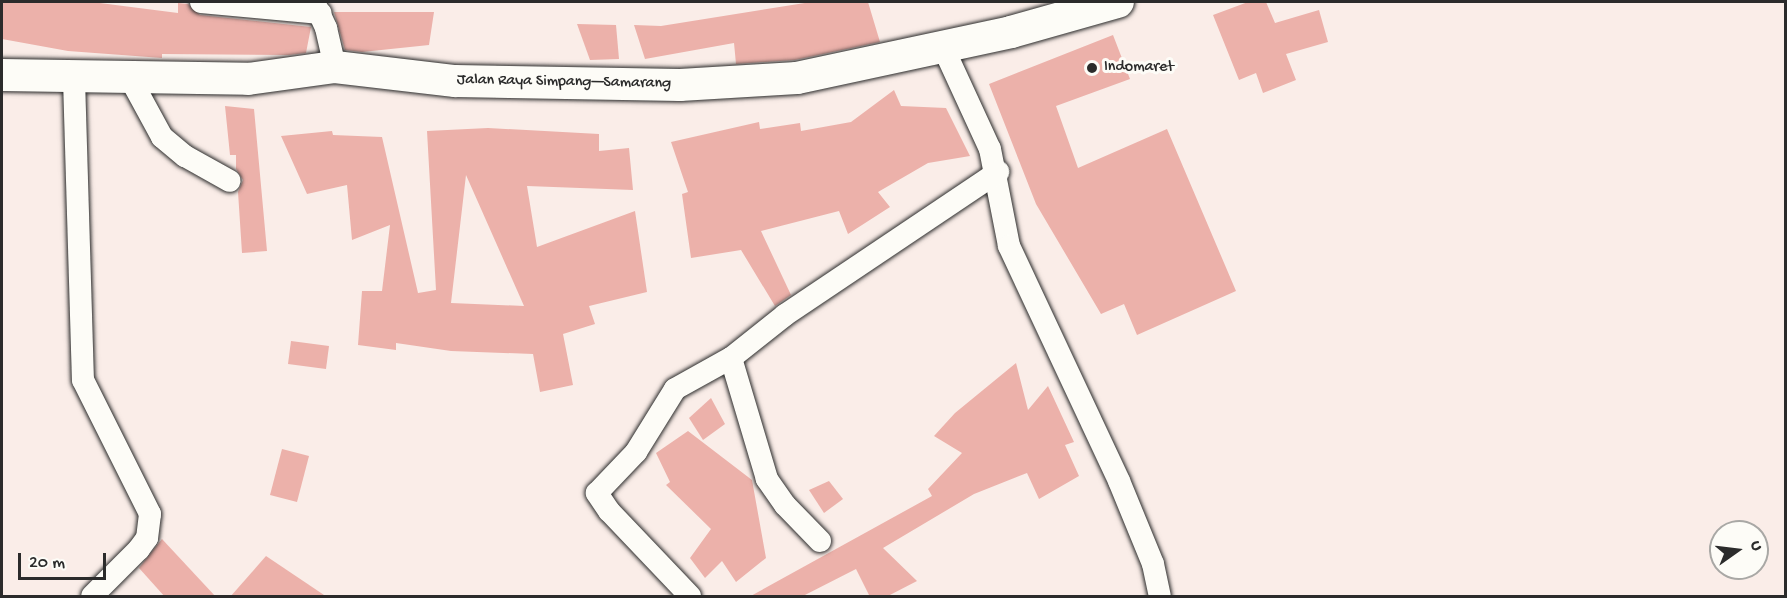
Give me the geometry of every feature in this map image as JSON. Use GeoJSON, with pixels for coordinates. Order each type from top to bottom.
{"type":"FeatureCollection","features":[{"type":"Feature","properties":{"kind":"main road","name":"Jalan Raya Simpang—Samarang"},"geometry":{"type":"LineString","coordinates":[[2,75],[131,80],[248,79],[335,67],[455,81],[680,86],[797,78],[943,47],[1118,2]]}},
{"type":"Feature","properties":{"kind":"street"},"geometry":{"type":"LineString","coordinates":[[201,2],[317,7],[335,67]]}},
{"type":"Feature","properties":{"kind":"street"},"geometry":{"type":"LineString","coordinates":[[943,47],[998,172],[1009,246],[1119,481],[1153,564],[1160,597]]}},
{"type":"Feature","properties":{"kind":"street"},"geometry":{"type":"LineString","coordinates":[[74,79],[83,380],[150,514],[147,538],[92,597]]}},
{"type":"Feature","properties":{"kind":"street"},"geometry":{"type":"LineString","coordinates":[[131,80],[162,137],[185,156],[230,181]]}},
{"type":"Feature","properties":{"kind":"street"},"geometry":{"type":"LineString","coordinates":[[690,597],[609,511],[597,493],[636,452],[675,389],[731,358],[785,315],[998,172]]}},
{"type":"Feature","properties":{"kind":"street"},"geometry":{"type":"LineString","coordinates":[[731,358],[767,478],[785,505],[820,541]]}},
{"type":"Feature","properties":{"kind":"building"},"geometry":{"type":"Polygon","coordinates":[[[2,2],[92,2],[178,13],[178,3],[188,4],[200,15],[311,27],[306,53],[289,55],[162,54],[162,58],[68,51],[2,39],[2,2]]]}},
{"type":"Feature","properties":{"kind":"building"},"geometry":{"type":"Polygon","coordinates":[[[811,2],[868,2],[880,42],[795,60],[736,64],[734,43],[645,59],[634,25],[661,26],[811,2]]]}},
{"type":"Feature","properties":{"kind":"building"},"geometry":{"type":"Polygon","coordinates":[[[1248,2],[1266,2],[1275,23],[1319,10],[1328,42],[1286,54],[1296,80],[1263,93],[1256,73],[1239,80],[1213,15],[1248,2]]]}},
{"type":"Feature","properties":{"kind":"building"},"geometry":{"type":"Polygon","coordinates":[[[334,12],[434,12],[429,45],[362,52],[345,50],[334,12]]]}},
{"type":"Feature","properties":{"kind":"building"},"geometry":{"type":"Polygon","coordinates":[[[577,24],[616,25],[619,59],[590,60],[577,24]]]}},
{"type":"Feature","properties":{"kind":"building"},"geometry":{"type":"Polygon","coordinates":[[[1113,35],[1130,79],[1056,106],[1078,168],[1167,129],[1236,291],[1137,335],[1124,304],[1101,314],[1036,204],[989,84],[1113,35]]]}},
{"type":"Feature","properties":{"kind":"building"},"geometry":{"type":"Polygon","coordinates":[[[894,90],[901,106],[946,108],[970,156],[928,163],[878,192],[890,207],[848,234],[839,211],[761,231],[791,295],[775,306],[741,250],[691,258],[682,194],[688,192],[671,142],[759,122],[760,129],[800,123],[801,131],[851,122],[894,90]]]}},
{"type":"Feature","properties":{"kind":"building"},"geometry":{"type":"Polygon","coordinates":[[[225,106],[254,109],[267,251],[242,253],[238,192],[243,180],[236,169],[236,155],[230,155],[225,106]]]}},
{"type":"Feature","properties":{"kind":"building"},"geometry":{"type":"Polygon","coordinates":[[[488,128],[599,134],[599,151],[629,148],[633,190],[527,186],[537,247],[635,211],[647,292],[589,306],[595,324],[563,334],[573,385],[540,392],[533,354],[451,351],[396,343],[396,350],[358,345],[362,291],[382,291],[390,225],[352,240],[347,185],[307,194],[281,136],[332,131],[333,135],[382,137],[418,293],[436,290],[427,131],[488,128]],[[466,175],[451,303],[524,306],[466,175]]]}},
{"type":"Feature","properties":{"kind":"building"},"geometry":{"type":"Polygon","coordinates":[[[291,341],[329,346],[326,369],[288,364],[291,341]]]}},
{"type":"Feature","properties":{"kind":"building"},"geometry":{"type":"Polygon","coordinates":[[[1016,363],[1028,410],[1048,386],[1074,442],[1065,445],[1079,476],[1039,499],[1027,473],[974,494],[883,548],[917,581],[886,597],[870,597],[856,569],[801,597],[749,597],[932,496],[928,489],[962,453],[934,436],[955,413],[1016,363]]]}},
{"type":"Feature","properties":{"kind":"building"},"geometry":{"type":"Polygon","coordinates":[[[711,398],[725,424],[703,440],[689,418],[711,398]]]}},
{"type":"Feature","properties":{"kind":"building"},"geometry":{"type":"Polygon","coordinates":[[[688,431],[752,480],[766,558],[736,582],[722,561],[705,578],[690,558],[711,529],[666,485],[670,482],[656,453],[688,431]]]}},
{"type":"Feature","properties":{"kind":"building"},"geometry":{"type":"Polygon","coordinates":[[[282,449],[309,456],[297,502],[270,495],[282,449]]]}},
{"type":"Feature","properties":{"kind":"building"},"geometry":{"type":"Polygon","coordinates":[[[829,481],[843,499],[824,513],[809,490],[829,481]]]}},
{"type":"Feature","properties":{"kind":"building"},"geometry":{"type":"Polygon","coordinates":[[[162,539],[216,597],[165,597],[139,568],[162,539]]]}},
{"type":"Feature","properties":{"kind":"building"},"geometry":{"type":"Polygon","coordinates":[[[266,556],[327,597],[230,597],[266,556]]]}},
{"type":"Feature","properties":{"kind":"place","name":"Indomaret"},"geometry":{"type":"Point","coordinates":[1092,68]}}]}
